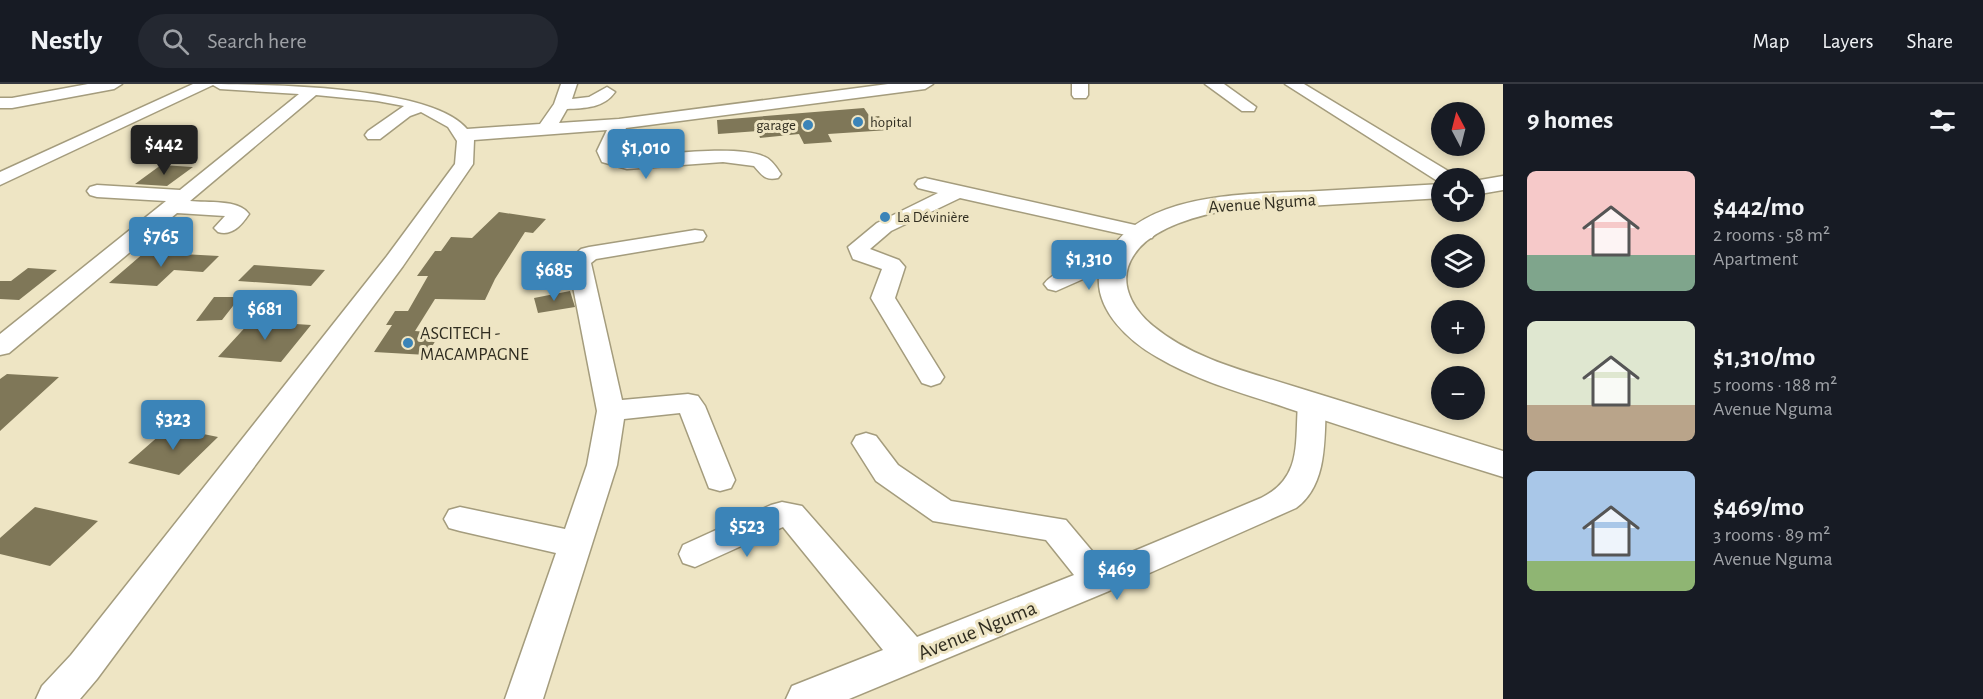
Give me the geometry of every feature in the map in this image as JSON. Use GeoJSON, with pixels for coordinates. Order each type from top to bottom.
{"type":"FeatureCollection","features":[{"type":"Feature","properties":{"kind":"main road"},"geometry":{"type":"LineString","coordinates":[[1485,186],[1503,183]]}},
{"type":"Feature","properties":{"kind":"main road","name":"Avenue Nguma"},"geometry":{"type":"LineString","coordinates":[[1114,268],[1122,252],[1144,233],[1196,208],[1222,204],[1431,192]]}},
{"type":"Feature","properties":{"kind":"main road"},"geometry":{"type":"LineString","coordinates":[[1114,268],[1110,279],[1113,294],[1133,323],[1150,339],[1184,360],[1312,404],[1503,464]]}},
{"type":"Feature","properties":{"kind":"street"},"geometry":{"type":"LineString","coordinates":[[4,106],[49,84]]}},
{"type":"Feature","properties":{"kind":"street"},"geometry":{"type":"LineString","coordinates":[[0,179],[206,84]]}},
{"type":"Feature","properties":{"kind":"street"},"geometry":{"type":"LineString","coordinates":[[55,699],[84,667],[394,261],[464,164],[467,156],[464,135],[445,116],[384,95],[339,91],[307,95],[219,84]]}},
{"type":"Feature","properties":{"kind":"street"},"geometry":{"type":"LineString","coordinates":[[546,129],[562,104],[569,84]]}},
{"type":"Feature","properties":{"kind":"street"},"geometry":{"type":"LineString","coordinates":[[464,135],[619,124],[925,84]]}},
{"type":"Feature","properties":{"kind":"street"},"geometry":{"type":"LineString","coordinates":[[1213,84],[1248,107]]}},
{"type":"Feature","properties":{"kind":"street"},"geometry":{"type":"LineString","coordinates":[[1293,84],[1431,169]]}},
{"type":"Feature","properties":{"kind":"street"},"geometry":{"type":"LineString","coordinates":[[4,106],[104,91]]}},
{"type":"Feature","properties":{"kind":"street"},"geometry":{"type":"LineString","coordinates":[[562,104],[594,100],[604,97],[607,92]]}},
{"type":"Feature","properties":{"kind":"street"},"geometry":{"type":"LineString","coordinates":[[0,347],[307,95]]}},
{"type":"Feature","properties":{"kind":"street"},"geometry":{"type":"LineString","coordinates":[[374,135],[397,116],[419,106]]}},
{"type":"Feature","properties":{"kind":"street"},"geometry":{"type":"LineString","coordinates":[[84,139],[91,121]]}},
{"type":"Feature","properties":{"kind":"street"},"geometry":{"type":"LineString","coordinates":[[619,124],[606,151],[609,158],[627,163],[723,156],[760,161],[766,165],[771,174]]}},
{"type":"Feature","properties":{"kind":"street"},"geometry":{"type":"LineString","coordinates":[[925,183],[956,192],[1144,233]]}},
{"type":"Feature","properties":{"kind":"street"},"geometry":{"type":"LineString","coordinates":[[97,191],[178,201],[240,214],[225,228]]}},
{"type":"Feature","properties":{"kind":"street"},"geometry":{"type":"LineString","coordinates":[[931,377],[883,298],[894,267],[868,259],[861,254],[859,247],[884,227],[956,192]]}},
{"type":"Feature","properties":{"kind":"street"},"geometry":{"type":"LineString","coordinates":[[524,699],[604,454],[611,411],[579,261],[589,254],[695,236]]}},
{"type":"Feature","properties":{"kind":"street"},"geometry":{"type":"LineString","coordinates":[[1056,284],[1086,270],[1114,268]]}},
{"type":"Feature","properties":{"kind":"street"},"geometry":{"type":"LineString","coordinates":[[611,411],[688,403],[692,406],[720,480]]}},
{"type":"Feature","properties":{"kind":"street","name":"Avenue Nguma"},"geometry":{"type":"LineString","coordinates":[[805,699],[1097,581],[1291,496],[1303,480],[1312,404]]}},
{"type":"Feature","properties":{"kind":"street"},"geometry":{"type":"LineString","coordinates":[[866,443],[887,473],[944,512],[1054,529],[1097,581]]}},
{"type":"Feature","properties":{"kind":"street"},"geometry":{"type":"LineString","coordinates":[[695,554],[782,514],[790,515],[911,657]]}},
{"type":"Feature","properties":{"kind":"street"},"geometry":{"type":"LineString","coordinates":[[460,519],[575,544]]}},
{"type":"Feature","properties":{"kind":"building"},"geometry":{"type":"Polygon","coordinates":[[[864,108],[870,117],[879,116],[889,130],[828,134],[832,142],[804,144],[799,134],[760,138],[758,131],[718,134],[717,120],[864,108]]]}},
{"type":"Feature","properties":{"kind":"building"},"geometry":{"type":"Polygon","coordinates":[[[161,165],[193,167],[167,186],[135,184],[161,165]]]}},
{"type":"Feature","properties":{"kind":"building"},"geometry":{"type":"Polygon","coordinates":[[[499,212],[546,219],[533,233],[525,232],[495,279],[485,300],[435,299],[415,331],[440,333],[427,355],[374,352],[392,325],[386,325],[395,311],[408,311],[428,276],[417,276],[435,251],[441,251],[451,237],[472,238],[499,212]]]}},
{"type":"Feature","properties":{"kind":"building"},"geometry":{"type":"Polygon","coordinates":[[[145,252],[219,256],[203,272],[174,270],[157,286],[109,283],[145,252]]]}},
{"type":"Feature","properties":{"kind":"building"},"geometry":{"type":"Polygon","coordinates":[[[254,265],[325,270],[311,286],[238,281],[254,265]]]}},
{"type":"Feature","properties":{"kind":"building"},"geometry":{"type":"Polygon","coordinates":[[[28,268],[57,270],[19,300],[0,299],[0,281],[11,281],[28,268]]]}},
{"type":"Feature","properties":{"kind":"building"},"geometry":{"type":"Polygon","coordinates":[[[570,291],[575,307],[538,313],[534,298],[570,291]]]}},
{"type":"Feature","properties":{"kind":"building"},"geometry":{"type":"Polygon","coordinates":[[[214,297],[240,297],[222,320],[196,321],[214,297]]]}},
{"type":"Feature","properties":{"kind":"building"},"geometry":{"type":"Polygon","coordinates":[[[251,321],[311,325],[281,362],[218,357],[251,321]]]}},
{"type":"Feature","properties":{"kind":"building"},"geometry":{"type":"Polygon","coordinates":[[[7,374],[59,377],[0,431],[0,379],[7,374]]]}},
{"type":"Feature","properties":{"kind":"building"},"geometry":{"type":"Polygon","coordinates":[[[169,427],[218,437],[179,475],[128,463],[169,427]]]}},
{"type":"Feature","properties":{"kind":"building"},"geometry":{"type":"Polygon","coordinates":[[[35,507],[98,521],[50,566],[0,554],[0,538],[35,507]]]}},
{"type":"Feature","properties":{"kind":"place","name":"hopital"},"geometry":{"type":"Point","coordinates":[858,122]}},
{"type":"Feature","properties":{"kind":"place","name":"garage"},"geometry":{"type":"Point","coordinates":[808,125]}},
{"type":"Feature","properties":{"kind":"place","name":"La Dévinière"},"geometry":{"type":"Point","coordinates":[885,217]}},
{"type":"Feature","properties":{"kind":"place","name":"ASCITECH - MACAMPAGNE"},"geometry":{"type":"Point","coordinates":[408,343]}}]}
